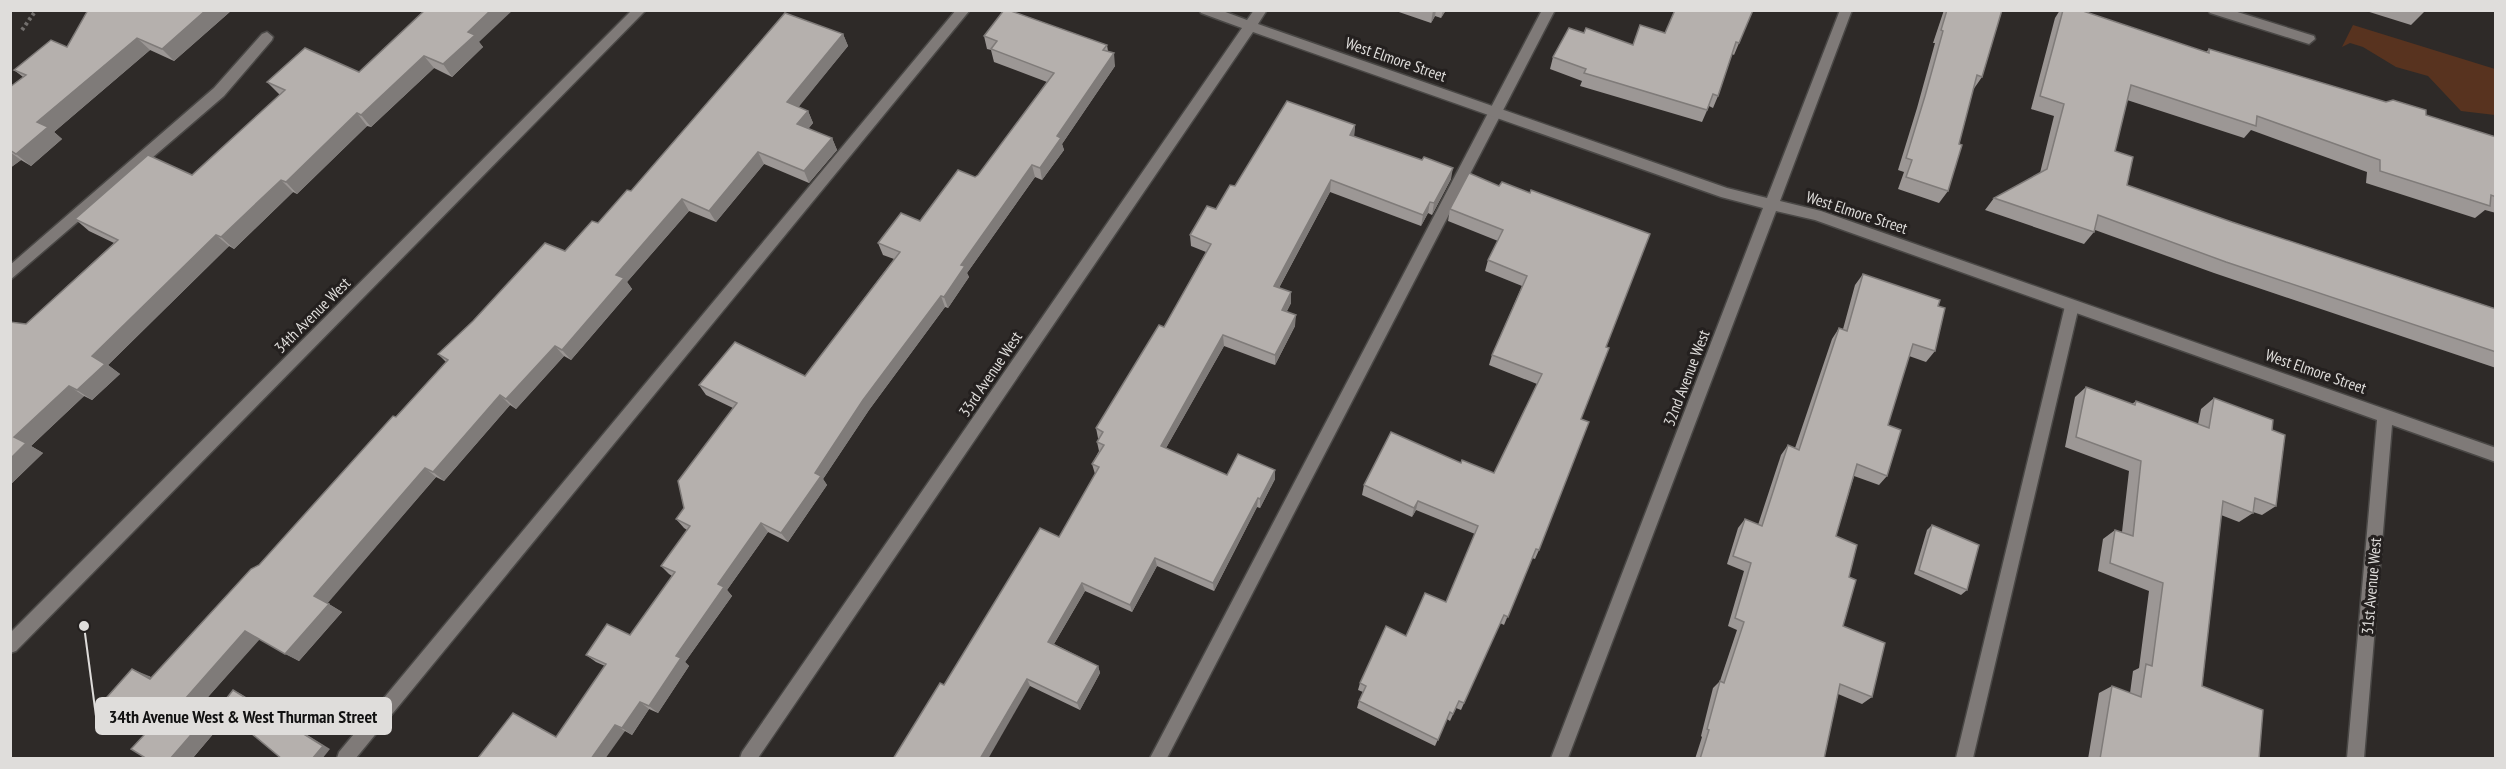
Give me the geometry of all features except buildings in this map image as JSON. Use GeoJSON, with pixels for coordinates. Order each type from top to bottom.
{"type":"FeatureCollection","features":[{"type":"Feature","properties":{"kind":"street","name":"34th Avenue West"},"geometry":{"type":"LineString","coordinates":[[10,645],[640,10]]}},
{"type":"Feature","properties":{"kind":"street"},"geometry":{"type":"LineString","coordinates":[[345,759],[964,10]]}},
{"type":"Feature","properties":{"kind":"street","name":"West Elmore Street"},"geometry":{"type":"LineString","coordinates":[[1204,10],[1726,194],[1816,215],[2496,455]]}},
{"type":"Feature","properties":{"kind":"street","name":"33rd Avenue West"},"geometry":{"type":"LineString","coordinates":[[748,759],[1261,10]]}},
{"type":"Feature","properties":{"kind":"street"},"geometry":{"type":"LineString","coordinates":[[1158,759],[1549,10]]}},
{"type":"Feature","properties":{"kind":"street","name":"32nd Avenue West"},"geometry":{"type":"LineString","coordinates":[[1559,759],[1846,10]]}},
{"type":"Feature","properties":{"kind":"street"},"geometry":{"type":"LineString","coordinates":[[2214,10],[2309,39]]}},
{"type":"Feature","properties":{"kind":"street"},"geometry":{"type":"LineString","coordinates":[[10,274],[219,92],[267,37]]}},
{"type":"Feature","properties":{"kind":"street"},"geometry":{"type":"LineString","coordinates":[[1964,759],[2072,306]]}},
{"type":"Feature","properties":{"kind":"street","name":"31st Avenue West"},"geometry":{"type":"LineString","coordinates":[[2356,759],[2385,414]]}},
{"type":"Feature","properties":{"kind":"path"},"geometry":{"type":"LineString","coordinates":[[22,30],[34,13]]}},
{"type":"Feature","properties":{"kind":"shaded area"},"geometry":{"type":"Polygon","coordinates":[[[2353,25],[2495,69],[2495,115],[2461,111],[2428,76],[2396,67],[2363,47],[2350,43],[2342,47],[2353,25]]]}},
{"type":"Feature","properties":{"kind":"place","name":"34th Avenue West & West Thurman Street"},"geometry":{"type":"Point","coordinates":[84,626]}}]}
